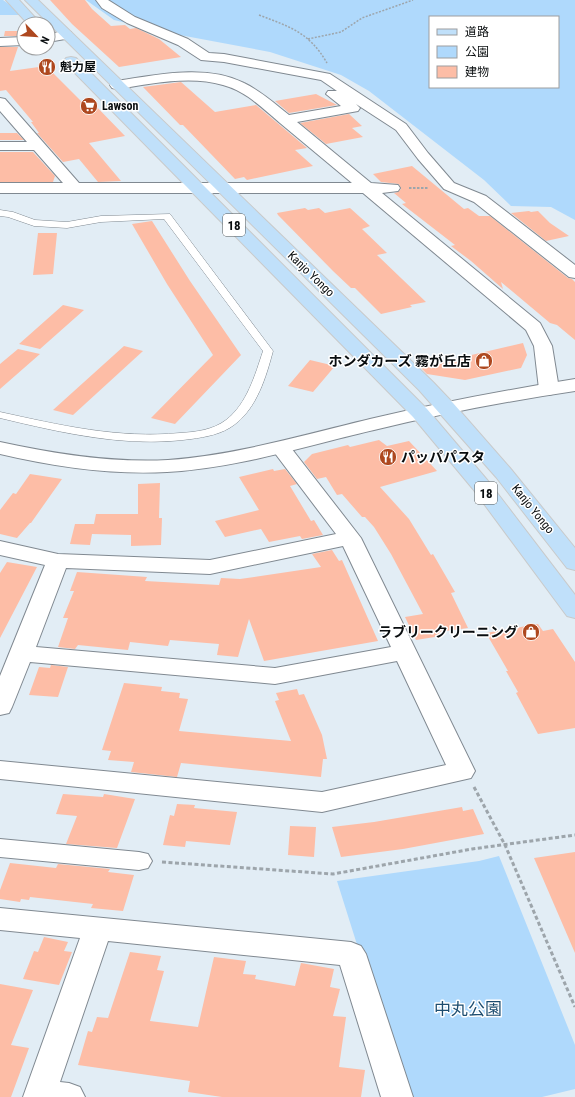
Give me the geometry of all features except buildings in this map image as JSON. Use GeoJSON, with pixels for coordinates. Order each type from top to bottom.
{"type":"FeatureCollection","features":[{"type":"Feature","properties":{"kind":"main road"},"geometry":{"type":"LineString","coordinates":[[12,0],[27,16]]}},
{"type":"Feature","properties":{"kind":"main road","name":"Kanjo Yongo"},"geometry":{"type":"LineString","coordinates":[[31,0],[224,188],[446,408],[542,519],[575,563]]}},
{"type":"Feature","properties":{"kind":"main road","name":"Kanjo Yongo"},"geometry":{"type":"LineString","coordinates":[[56,46],[438,433],[510,522],[575,610]]}},
{"type":"Feature","properties":{"kind":"street"},"geometry":{"type":"LineString","coordinates":[[102,0],[131,20],[183,42],[206,57],[226,64],[316,84],[353,108],[285,120]]}},
{"type":"Feature","properties":{"kind":"street"},"geometry":{"type":"LineString","coordinates":[[56,37],[66,35]]}},
{"type":"Feature","properties":{"kind":"street"},"geometry":{"type":"LineString","coordinates":[[0,42],[16,41]]}},
{"type":"Feature","properties":{"kind":"street"},"geometry":{"type":"LineString","coordinates":[[206,57],[224,58],[325,78],[401,127],[423,156],[443,187],[480,199],[575,273]]}},
{"type":"Feature","properties":{"kind":"street"},"geometry":{"type":"LineString","coordinates":[[117,85],[163,78],[198,78],[238,85],[256,96],[534,327],[543,346],[549,389]]}},
{"type":"Feature","properties":{"kind":"street"},"geometry":{"type":"LineString","coordinates":[[2,107],[39,146],[74,188]]}},
{"type":"Feature","properties":{"kind":"street"},"geometry":{"type":"LineString","coordinates":[[0,146],[39,146]]}},
{"type":"Feature","properties":{"kind":"street"},"geometry":{"type":"LineString","coordinates":[[0,188],[392,188]]}},
{"type":"Feature","properties":{"kind":"street"},"geometry":{"type":"LineString","coordinates":[[0,448],[54,460],[84,463],[156,466],[191,464],[281,448],[446,408],[575,384]]}},
{"type":"Feature","properties":{"kind":"street"},"geometry":{"type":"LineString","coordinates":[[0,770],[322,802],[462,771],[350,538],[281,448]]}},
{"type":"Feature","properties":{"kind":"street"},"geometry":{"type":"LineString","coordinates":[[0,548],[58,561],[210,567],[350,538]]}},
{"type":"Feature","properties":{"kind":"street"},"geometry":{"type":"LineString","coordinates":[[0,707],[58,561]]}},
{"type":"Feature","properties":{"kind":"street"},"geometry":{"type":"LineString","coordinates":[[21,653],[275,676],[406,652]]}},
{"type":"Feature","properties":{"kind":"street"},"geometry":{"type":"LineString","coordinates":[[0,848],[139,861]]}},
{"type":"Feature","properties":{"kind":"street"},"geometry":{"type":"LineString","coordinates":[[0,919],[351,954],[397,1097]]}},
{"type":"Feature","properties":{"kind":"street"},"geometry":{"type":"LineString","coordinates":[[49,1096],[98,928]]}},
{"type":"Feature","properties":{"kind":"lane"},"geometry":{"type":"LineString","coordinates":[[0,213],[10,214],[34,223],[67,225],[101,219],[167,216],[268,351],[262,371],[251,394],[236,417],[214,432],[166,439],[109,437],[75,432],[0,415]]}},
{"type":"Feature","properties":{"kind":"path"},"geometry":{"type":"LineString","coordinates":[[308,39],[341,32],[362,18],[413,0]]}},
{"type":"Feature","properties":{"kind":"path"},"geometry":{"type":"LineString","coordinates":[[260,16],[299,31],[319,49],[329,66],[328,75],[325,78]]}},
{"type":"Feature","properties":{"kind":"path"},"geometry":{"type":"LineString","coordinates":[[392,188],[443,187]]}},
{"type":"Feature","properties":{"kind":"path"},"geometry":{"type":"LineString","coordinates":[[462,771],[470,780],[505,845],[575,1007]]}},
{"type":"Feature","properties":{"kind":"path"},"geometry":{"type":"LineString","coordinates":[[139,861],[333,874],[472,849],[575,835]]}},
{"type":"Feature","properties":{"kind":"green space"},"geometry":{"type":"Polygon","coordinates":[[[0,0],[3,0],[24,15],[0,15],[0,0]]]}},
{"type":"Feature","properties":{"kind":"green space"},"geometry":{"type":"Polygon","coordinates":[[[86,0],[575,0],[575,220],[551,207],[511,206],[484,180],[369,91],[341,75],[270,52],[169,33],[114,20],[86,0]]]}},
{"type":"Feature","properties":{"kind":"green space","name":"中丸公園"},"geometry":{"type":"Polygon","coordinates":[[[499,856],[575,1045],[575,1089],[542,1097],[405,1097],[337,881],[479,861],[499,856]]]}},
{"type":"Feature","properties":{"kind":"place","name":"魁力屋"},"geometry":{"type":"Point","coordinates":[47,67]}},
{"type":"Feature","properties":{"kind":"place","name":"Lawson"},"geometry":{"type":"Point","coordinates":[89,106]}},
{"type":"Feature","properties":{"kind":"place","name":"ホンダカーズ 霧が丘店"},"geometry":{"type":"Point","coordinates":[484,361]}},
{"type":"Feature","properties":{"kind":"place","name":"パッパパスタ"},"geometry":{"type":"Point","coordinates":[388,457]}},
{"type":"Feature","properties":{"kind":"place","name":"ラブリークリーニング"},"geometry":{"type":"Point","coordinates":[531,632]}}]}
